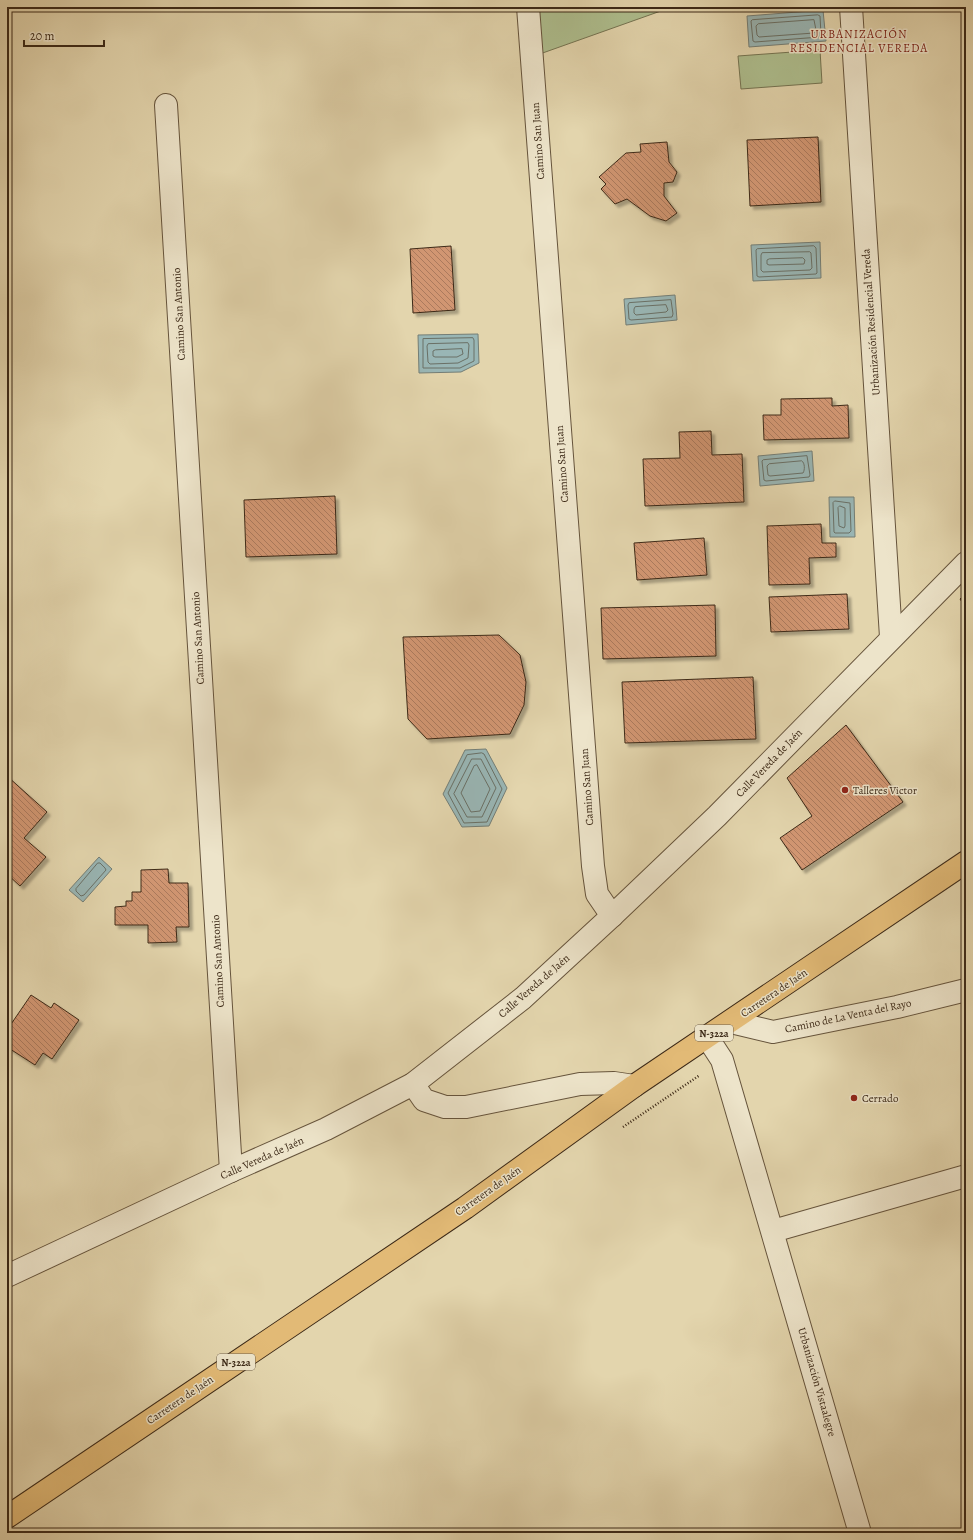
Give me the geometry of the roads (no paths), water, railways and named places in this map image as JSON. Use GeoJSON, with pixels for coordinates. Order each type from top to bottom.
{"type":"FeatureCollection","features":[{"type":"Feature","properties":{"kind":"highway","name":"Carretera de Jaén"},"geometry":{"type":"LineString","coordinates":[[7,1517],[465,1208],[634,1086],[966,862]]}},
{"type":"Feature","properties":{"kind":"street","name":"Camino San Juan"},"geometry":{"type":"LineString","coordinates":[[528,7],[592,866],[597,894],[612,916]]}},
{"type":"Feature","properties":{"kind":"street","name":"Urbanización Residencial Vereda"},"geometry":{"type":"LineString","coordinates":[[851,7],[891,637]]}},
{"type":"Feature","properties":{"kind":"street","name":"Camino San Antonio"},"geometry":{"type":"LineString","coordinates":[[166,105],[231,1171]]}},
{"type":"Feature","properties":{"kind":"street","name":"Calle Vereda de Jaén"},"geometry":{"type":"LineString","coordinates":[[7,1276],[231,1171],[326,1129],[413,1084],[522,998],[612,916],[717,816],[891,637],[966,563]]}},
{"type":"Feature","properties":{"kind":"street","name":"Camino de La Venta del Rayo"},"geometry":{"type":"LineString","coordinates":[[731,1022],[773,1032],[897,1007],[966,990]]}},
{"type":"Feature","properties":{"kind":"street","name":"Urbanización Vistaalegre"},"geometry":{"type":"LineString","coordinates":[[707,1037],[722,1060],[860,1533]]}},
{"type":"Feature","properties":{"kind":"street"},"geometry":{"type":"LineString","coordinates":[[413,1084],[424,1100],[444,1107],[466,1107],[580,1084],[614,1083],[634,1086]]}},
{"type":"Feature","properties":{"kind":"street"},"geometry":{"type":"LineString","coordinates":[[773,1232],[966,1176]]}},
{"type":"Feature","properties":{"kind":"water"},"geometry":{"type":"Polygon","coordinates":[[[823,10],[826,41],[749,47],[747,16],[823,10]]]}},
{"type":"Feature","properties":{"kind":"water"},"geometry":{"type":"Polygon","coordinates":[[[820,242],[821,278],[753,281],[751,245],[820,242]]]}},
{"type":"Feature","properties":{"kind":"water"},"geometry":{"type":"Polygon","coordinates":[[[675,295],[677,320],[626,325],[624,299],[675,295]]]}},
{"type":"Feature","properties":{"kind":"water"},"geometry":{"type":"Polygon","coordinates":[[[478,334],[479,363],[461,372],[419,373],[418,335],[478,334]]]}},
{"type":"Feature","properties":{"kind":"water"},"geometry":{"type":"Polygon","coordinates":[[[812,451],[814,481],[760,486],[758,456],[812,451]]]}},
{"type":"Feature","properties":{"kind":"water"},"geometry":{"type":"Polygon","coordinates":[[[829,497],[854,497],[855,537],[830,537],[829,497]]]}},
{"type":"Feature","properties":{"kind":"water"},"geometry":{"type":"Polygon","coordinates":[[[486,749],[507,788],[489,826],[462,827],[443,794],[465,750],[486,749]]]}},
{"type":"Feature","properties":{"kind":"water"},"geometry":{"type":"Polygon","coordinates":[[[99,857],[112,869],[83,902],[69,890],[99,857]]]}},
{"type":"Feature","properties":{"kind":"place","name":"Talleres Victor"},"geometry":{"type":"Point","coordinates":[845,790]}},
{"type":"Feature","properties":{"kind":"place","name":"Cerrado"},"geometry":{"type":"Point","coordinates":[854,1098]}},
{"type":"Feature","properties":{"kind":"district","name":"URBANIZACIÓN RESIDENCIAL VEREDA"},"geometry":{"type":"Point","coordinates":[859,41]}}]}
